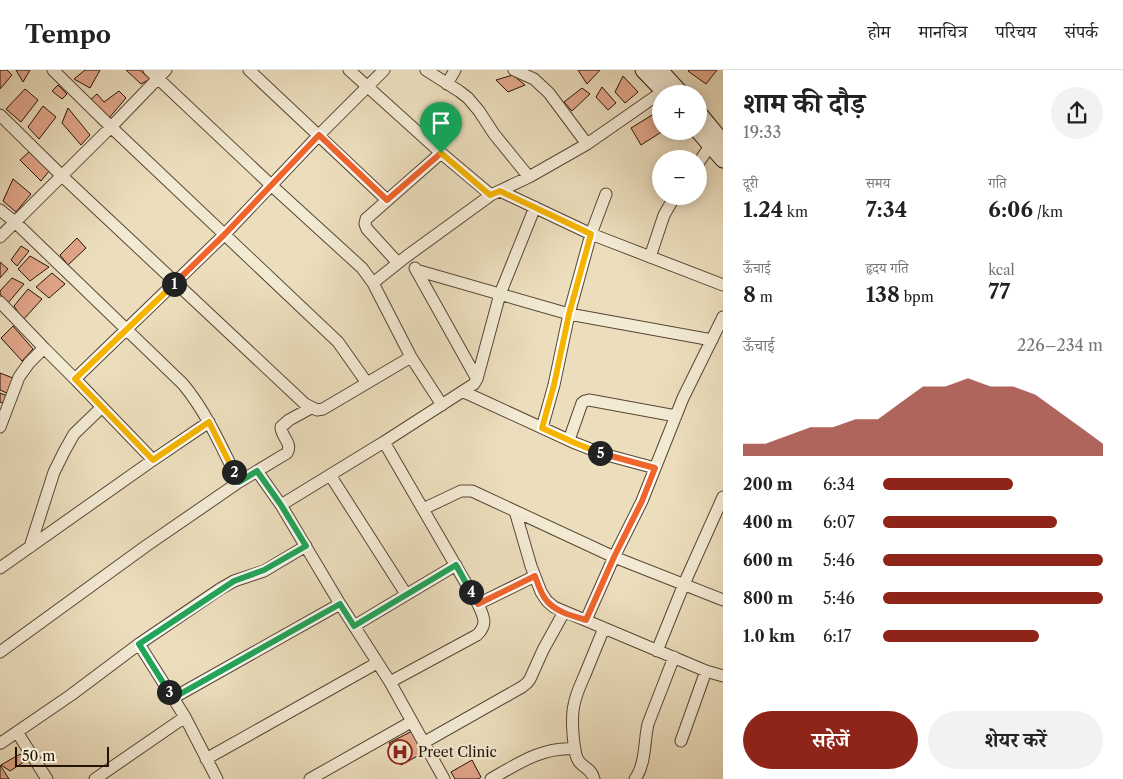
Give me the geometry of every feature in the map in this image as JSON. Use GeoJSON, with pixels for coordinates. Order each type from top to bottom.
{"type":"FeatureCollection","features":[{"type":"Feature","properties":{"kind":"main road"},"geometry":{"type":"LineString","coordinates":[[643,70],[664,85]]}},
{"type":"Feature","properties":{"kind":"main road"},"geometry":{"type":"LineString","coordinates":[[660,70],[668,85]]}},
{"type":"Feature","properties":{"kind":"main road"},"geometry":{"type":"LineString","coordinates":[[707,127],[717,144],[723,160]]}},
{"type":"Feature","properties":{"kind":"street"},"geometry":{"type":"LineString","coordinates":[[53,70],[338,342],[367,383]]}},
{"type":"Feature","properties":{"kind":"street"},"geometry":{"type":"LineString","coordinates":[[148,70],[362,268],[373,283],[412,357],[442,405]]}},
{"type":"Feature","properties":{"kind":"street"},"geometry":{"type":"LineString","coordinates":[[0,237],[166,70]]}},
{"type":"Feature","properties":{"kind":"street"},"geometry":{"type":"LineString","coordinates":[[249,70],[387,200]]}},
{"type":"Feature","properties":{"kind":"street"},"geometry":{"type":"LineString","coordinates":[[349,70],[441,153],[495,193],[535,207],[591,234],[723,285]]}},
{"type":"Feature","properties":{"kind":"street"},"geometry":{"type":"LineString","coordinates":[[75,379],[224,235],[384,70]]}},
{"type":"Feature","properties":{"kind":"street"},"geometry":{"type":"LineString","coordinates":[[426,70],[459,91],[474,104],[494,134],[529,177]]}},
{"type":"Feature","properties":{"kind":"street"},"geometry":{"type":"LineString","coordinates":[[447,84],[455,70]]}},
{"type":"Feature","properties":{"kind":"street"},"geometry":{"type":"LineString","coordinates":[[514,70],[534,79],[549,93],[587,144]]}},
{"type":"Feature","properties":{"kind":"street"},"geometry":{"type":"LineString","coordinates":[[373,283],[495,193],[529,177],[587,144],[652,102]]}},
{"type":"Feature","properties":{"kind":"street"},"geometry":{"type":"LineString","coordinates":[[0,115],[62,176],[311,408],[323,409],[412,357]]}},
{"type":"Feature","properties":{"kind":"street"},"geometry":{"type":"LineString","coordinates":[[707,154],[717,144]]}},
{"type":"Feature","properties":{"kind":"street"},"geometry":{"type":"LineString","coordinates":[[441,153],[366,219],[365,224],[371,233],[416,270],[569,314],[712,340]]}},
{"type":"Feature","properties":{"kind":"street"},"geometry":{"type":"LineString","coordinates":[[542,428],[554,385],[569,314],[591,234],[606,194]]}},
{"type":"Feature","properties":{"kind":"street"},"geometry":{"type":"LineString","coordinates":[[650,257],[664,216],[670,205]]}},
{"type":"Feature","properties":{"kind":"street"},"geometry":{"type":"LineString","coordinates":[[281,505],[474,384],[500,294],[535,207]]}},
{"type":"Feature","properties":{"kind":"street"},"geometry":{"type":"LineString","coordinates":[[0,210],[15,222],[183,384],[196,399],[239,482]]}},
{"type":"Feature","properties":{"kind":"street"},"geometry":{"type":"LineString","coordinates":[[416,270],[477,379]]}},
{"type":"Feature","properties":{"kind":"street"},"geometry":{"type":"LineString","coordinates":[[2,310],[44,348],[153,460]]}},
{"type":"Feature","properties":{"kind":"street"},"geometry":{"type":"LineString","coordinates":[[586,620],[642,501],[683,398],[723,317]]}},
{"type":"Feature","properties":{"kind":"street"},"geometry":{"type":"LineString","coordinates":[[0,427],[19,377],[29,363],[44,348]]}},
{"type":"Feature","properties":{"kind":"street"},"geometry":{"type":"LineString","coordinates":[[464,392],[603,454],[655,468]]}},
{"type":"Feature","properties":{"kind":"street"},"geometry":{"type":"LineString","coordinates":[[568,440],[582,403],[589,400],[676,416]]}},
{"type":"Feature","properties":{"kind":"street"},"geometry":{"type":"LineString","coordinates":[[30,547],[54,472],[74,434],[102,407]]}},
{"type":"Feature","properties":{"kind":"street"},"geometry":{"type":"LineString","coordinates":[[0,652],[146,546],[239,482],[285,454],[289,450],[289,446],[280,429],[283,424],[311,408]]}},
{"type":"Feature","properties":{"kind":"street"},"geometry":{"type":"LineString","coordinates":[[0,568],[209,422]]}},
{"type":"Feature","properties":{"kind":"street"},"geometry":{"type":"LineString","coordinates":[[384,442],[478,604],[485,623],[478,635],[390,682]]}},
{"type":"Feature","properties":{"kind":"street"},"geometry":{"type":"LineString","coordinates":[[257,471],[281,505],[340,604],[390,682],[444,779]]}},
{"type":"Feature","properties":{"kind":"street"},"geometry":{"type":"LineString","coordinates":[[330,476],[406,594]]}},
{"type":"Feature","properties":{"kind":"street"},"geometry":{"type":"LineString","coordinates":[[423,509],[461,491],[472,491],[614,557],[723,600]]}},
{"type":"Feature","properties":{"kind":"street"},"geometry":{"type":"LineString","coordinates":[[657,651],[684,584],[723,497]]}},
{"type":"Feature","properties":{"kind":"street"},"geometry":{"type":"LineString","coordinates":[[515,511],[541,592],[554,607],[657,651],[723,676]]}},
{"type":"Feature","properties":{"kind":"street"},"geometry":{"type":"LineString","coordinates":[[0,743],[71,695],[139,644],[234,581],[264,570],[306,546]]}},
{"type":"Feature","properties":{"kind":"street"},"geometry":{"type":"LineString","coordinates":[[354,626],[456,565]]}},
{"type":"Feature","properties":{"kind":"street"},"geometry":{"type":"LineString","coordinates":[[478,604],[535,576]]}},
{"type":"Feature","properties":{"kind":"street"},"geometry":{"type":"LineString","coordinates":[[173,698],[340,604]]}},
{"type":"Feature","properties":{"kind":"street"},"geometry":{"type":"LineString","coordinates":[[423,742],[527,683],[564,612]]}},
{"type":"Feature","properties":{"kind":"street"},"geometry":{"type":"LineString","coordinates":[[594,779],[591,771],[577,760],[572,719],[578,691],[604,628]]}},
{"type":"Feature","properties":{"kind":"street"},"geometry":{"type":"LineString","coordinates":[[139,644],[185,717],[217,779]]}},
{"type":"Feature","properties":{"kind":"street"},"geometry":{"type":"LineString","coordinates":[[635,779],[641,766],[648,724],[674,657]]}},
{"type":"Feature","properties":{"kind":"street"},"geometry":{"type":"LineString","coordinates":[[206,759],[377,663]]}},
{"type":"Feature","properties":{"kind":"street"},"geometry":{"type":"LineString","coordinates":[[682,741],[706,671]]}},
{"type":"Feature","properties":{"kind":"street"},"geometry":{"type":"LineString","coordinates":[[94,779],[185,717]]}},
{"type":"Feature","properties":{"kind":"street"},"geometry":{"type":"LineString","coordinates":[[310,779],[411,722]]}},
{"type":"Feature","properties":{"kind":"street"},"geometry":{"type":"LineString","coordinates":[[17,732],[47,779]]}},
{"type":"Feature","properties":{"kind":"street"},"geometry":{"type":"LineString","coordinates":[[491,779],[535,755],[562,748],[575,749]]}},
{"type":"Feature","properties":{"kind":"building"},"geometry":{"type":"Polygon","coordinates":[[[0,70],[7,70],[12,75],[0,89],[0,70]]]}},
{"type":"Feature","properties":{"kind":"building"},"geometry":{"type":"Polygon","coordinates":[[[16,70],[30,70],[23,82],[16,70]]]}},
{"type":"Feature","properties":{"kind":"building"},"geometry":{"type":"Polygon","coordinates":[[[85,70],[100,70],[90,88],[74,79],[85,70]]]}},
{"type":"Feature","properties":{"kind":"building"},"geometry":{"type":"Polygon","coordinates":[[[126,70],[140,70],[150,79],[141,84],[126,70]]]}},
{"type":"Feature","properties":{"kind":"building"},"geometry":{"type":"Polygon","coordinates":[[[578,70],[600,70],[587,84],[578,70]]]}},
{"type":"Feature","properties":{"kind":"building"},"geometry":{"type":"Polygon","coordinates":[[[689,70],[717,70],[706,84],[689,70]]]}},
{"type":"Feature","properties":{"kind":"building"},"geometry":{"type":"Polygon","coordinates":[[[513,75],[525,85],[508,92],[496,80],[513,75]]]}},
{"type":"Feature","properties":{"kind":"building"},"geometry":{"type":"Polygon","coordinates":[[[623,76],[638,92],[625,103],[615,92],[623,76]]]}},
{"type":"Feature","properties":{"kind":"building"},"geometry":{"type":"Polygon","coordinates":[[[58,85],[67,94],[62,99],[52,91],[58,85]]]}},
{"type":"Feature","properties":{"kind":"building"},"geometry":{"type":"Polygon","coordinates":[[[602,87],[616,103],[608,110],[596,97],[602,87]]]}},
{"type":"Feature","properties":{"kind":"building"},"geometry":{"type":"Polygon","coordinates":[[[582,88],[590,94],[572,111],[564,102],[582,88]]]}},
{"type":"Feature","properties":{"kind":"building"},"geometry":{"type":"Polygon","coordinates":[[[25,89],[38,100],[21,122],[6,109],[25,89]]]}},
{"type":"Feature","properties":{"kind":"building"},"geometry":{"type":"Polygon","coordinates":[[[119,91],[126,98],[109,118],[90,100],[97,94],[104,102],[119,91]]]}},
{"type":"Feature","properties":{"kind":"building"},"geometry":{"type":"Polygon","coordinates":[[[43,106],[56,117],[39,139],[28,127],[43,106]]]}},
{"type":"Feature","properties":{"kind":"building"},"geometry":{"type":"Polygon","coordinates":[[[68,108],[90,135],[81,145],[62,123],[68,108]]]}},
{"type":"Feature","properties":{"kind":"building"},"geometry":{"type":"Polygon","coordinates":[[[652,115],[652,138],[641,145],[631,128],[652,115]]]}},
{"type":"Feature","properties":{"kind":"building"},"geometry":{"type":"Polygon","coordinates":[[[29,152],[50,170],[41,181],[20,160],[29,152]]]}},
{"type":"Feature","properties":{"kind":"building"},"geometry":{"type":"Polygon","coordinates":[[[13,179],[31,194],[16,212],[3,201],[13,179]]]}},
{"type":"Feature","properties":{"kind":"building"},"geometry":{"type":"Polygon","coordinates":[[[77,238],[86,248],[68,265],[60,255],[77,238]]]}},
{"type":"Feature","properties":{"kind":"building"},"geometry":{"type":"Polygon","coordinates":[[[21,246],[29,251],[17,266],[11,260],[21,246]]]}},
{"type":"Feature","properties":{"kind":"building"},"geometry":{"type":"Polygon","coordinates":[[[30,256],[49,267],[30,281],[18,269],[30,256]]]}},
{"type":"Feature","properties":{"kind":"building"},"geometry":{"type":"Polygon","coordinates":[[[0,262],[8,269],[0,278],[0,262]]]}},
{"type":"Feature","properties":{"kind":"building"},"geometry":{"type":"Polygon","coordinates":[[[52,273],[65,284],[49,298],[36,287],[52,273]]]}},
{"type":"Feature","properties":{"kind":"building"},"geometry":{"type":"Polygon","coordinates":[[[12,278],[24,284],[8,303],[0,294],[0,291],[12,278]]]}},
{"type":"Feature","properties":{"kind":"building"},"geometry":{"type":"Polygon","coordinates":[[[28,289],[42,299],[23,320],[14,306],[28,289]]]}},
{"type":"Feature","properties":{"kind":"building"},"geometry":{"type":"Polygon","coordinates":[[[13,326],[33,349],[22,361],[1,338],[13,326]]]}},
{"type":"Feature","properties":{"kind":"building"},"geometry":{"type":"Polygon","coordinates":[[[0,373],[13,378],[9,394],[0,390],[0,373]]]}},
{"type":"Feature","properties":{"kind":"building"},"geometry":{"type":"Polygon","coordinates":[[[0,393],[7,396],[5,404],[0,402],[0,393]]]}},
{"type":"Feature","properties":{"kind":"building"},"geometry":{"type":"Polygon","coordinates":[[[414,730],[425,752],[401,765],[389,743],[414,730]]]}},
{"type":"Feature","properties":{"kind":"building"},"geometry":{"type":"Polygon","coordinates":[[[20,754],[27,760],[10,771],[1,765],[20,754]]]}},
{"type":"Feature","properties":{"kind":"building"},"geometry":{"type":"Polygon","coordinates":[[[472,760],[481,777],[478,779],[455,779],[451,772],[472,760]]]}},
{"type":"Feature","properties":{"kind":"building"},"geometry":{"type":"Polygon","coordinates":[[[0,765],[9,779],[0,779],[0,765]]]}},
{"type":"Feature","properties":{"kind":"place","name":"Preet Clinic"},"geometry":{"type":"Point","coordinates":[400,752]}},
{"type":"Feature","properties":{"kind":"route"},"geometry":{"type":"LineString","coordinates":[[319,135],[387,200],[441,153],[490,195],[500,191],[591,234],[569,314],[554,385],[542,428],[603,454],[655,468],[642,501],[586,620],[564,612],[547,601],[541,592],[535,576],[478,604],[456,565],[354,626],[340,604],[173,698],[139,644],[220,589],[234,581],[258,574],[306,546],[257,471],[239,482],[209,422],[153,460],[75,379],[224,235],[319,135]]}}]}
